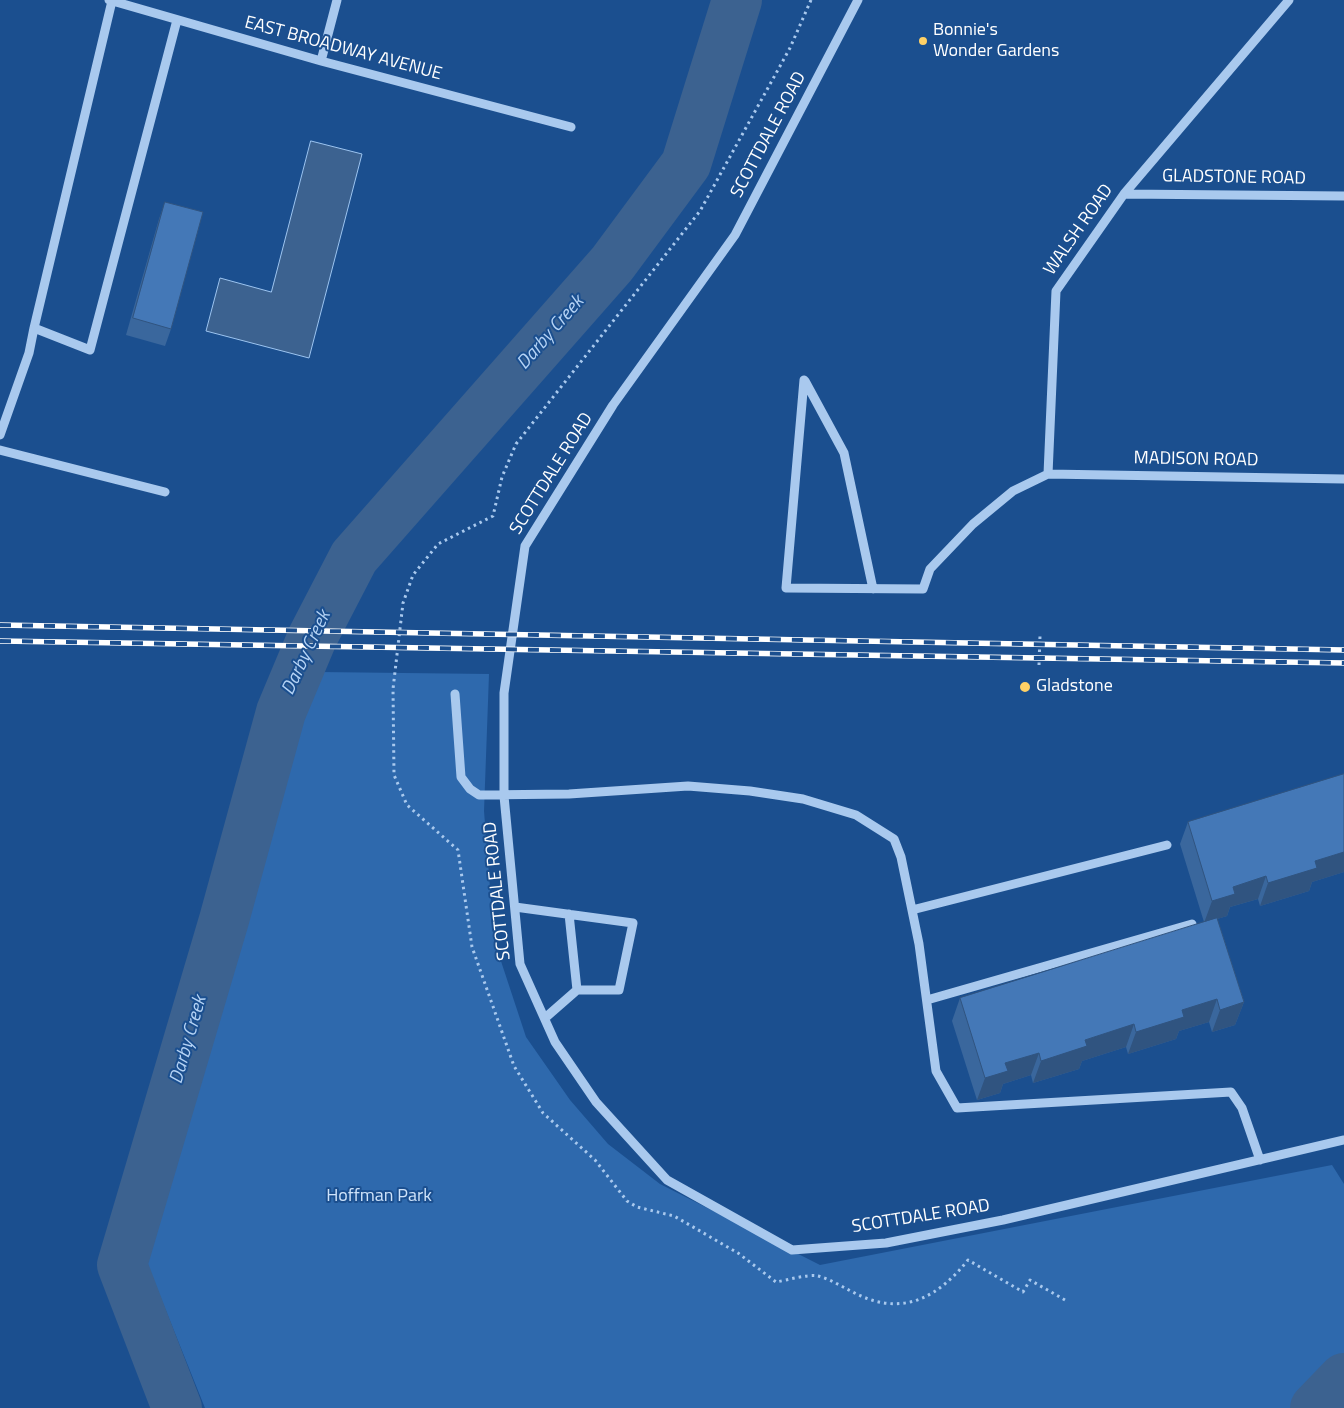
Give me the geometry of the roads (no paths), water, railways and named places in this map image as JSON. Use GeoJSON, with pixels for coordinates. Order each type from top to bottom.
{"type":"FeatureCollection","features":[{"type":"Feature","properties":{"kind":"street"},"geometry":{"type":"LineString","coordinates":[[0,435],[29,353],[110,0]]}},
{"type":"Feature","properties":{"kind":"street","name":"EAST BROADWAY AVENUE"},"geometry":{"type":"LineString","coordinates":[[110,0],[321,61],[570,127]]}},
{"type":"Feature","properties":{"kind":"street"},"geometry":{"type":"LineString","coordinates":[[321,61],[337,0]]}},
{"type":"Feature","properties":{"kind":"street","name":"SCOTTDALE ROAD"},"geometry":{"type":"LineString","coordinates":[[858,0],[735,235],[613,405],[525,546],[504,693],[504,796],[520,964],[555,1042],[596,1102],[667,1180],[792,1250],[886,1244],[1003,1220],[1344,1140]]}},
{"type":"Feature","properties":{"kind":"street","name":"WALSH ROAD"},"geometry":{"type":"LineString","coordinates":[[1048,474],[1056,291],[1124,194],[1289,0]]}},
{"type":"Feature","properties":{"kind":"street"},"geometry":{"type":"LineString","coordinates":[[34,328],[90,350],[177,20]]}},
{"type":"Feature","properties":{"kind":"street","name":"GLADSTONE ROAD"},"geometry":{"type":"LineString","coordinates":[[1124,194],[1344,196]]}},
{"type":"Feature","properties":{"kind":"street"},"geometry":{"type":"LineString","coordinates":[[873,589],[844,453],[804,380],[786,588],[873,589],[923,589],[930,569],[973,524],[1013,491],[1048,474]]}},
{"type":"Feature","properties":{"kind":"street"},"geometry":{"type":"LineString","coordinates":[[0,450],[165,492]]}},
{"type":"Feature","properties":{"kind":"street","name":"MADISON ROAD"},"geometry":{"type":"LineString","coordinates":[[1048,474],[1344,479]]}},
{"type":"Feature","properties":{"kind":"street"},"geometry":{"type":"LineString","coordinates":[[455,694],[461,777],[479,795],[504,796],[688,786],[750,791],[803,799],[856,815],[894,839],[901,857],[912,910],[927,1000],[936,1071],[957,1108],[1231,1092],[1242,1108],[1260,1160]]}},
{"type":"Feature","properties":{"kind":"street"},"geometry":{"type":"LineString","coordinates":[[912,910],[1167,845]]}},
{"type":"Feature","properties":{"kind":"street"},"geometry":{"type":"LineString","coordinates":[[515,907],[633,923],[619,990],[577,990],[544,1018]]}},
{"type":"Feature","properties":{"kind":"street"},"geometry":{"type":"LineString","coordinates":[[569,914],[577,990]]}},
{"type":"Feature","properties":{"kind":"street"},"geometry":{"type":"LineString","coordinates":[[927,1000],[1192,924]]}},
{"type":"Feature","properties":{"kind":"waterway","name":"Darby Creek"},"geometry":{"type":"LineString","coordinates":[[177,1408],[122,1265],[224,920],[281,712],[312,638],[354,557],[612,264],[686,164],[737,0]]}},
{"type":"Feature","properties":{"kind":"waterway","name":"Darby Creek"},"geometry":{"type":"LineString","coordinates":[[1315,1408],[1344,1378]]}},
{"type":"Feature","properties":{"kind":"railway"},"geometry":{"type":"LineString","coordinates":[[0,625],[1344,650]]}},
{"type":"Feature","properties":{"kind":"railway"},"geometry":{"type":"LineString","coordinates":[[0,641],[1344,663]]}},
{"type":"Feature","properties":{"kind":"place","name":"Bonnie's Wonder Gardens"},"geometry":{"type":"Point","coordinates":[923,41]}},
{"type":"Feature","properties":{"kind":"place","name":"Gladstone"},"geometry":{"type":"Point","coordinates":[1025,687]}},
{"type":"Feature","properties":{"kind":"park label","name":"Hoffman Park"},"geometry":{"type":"Point","coordinates":[379,1197]}}]}
